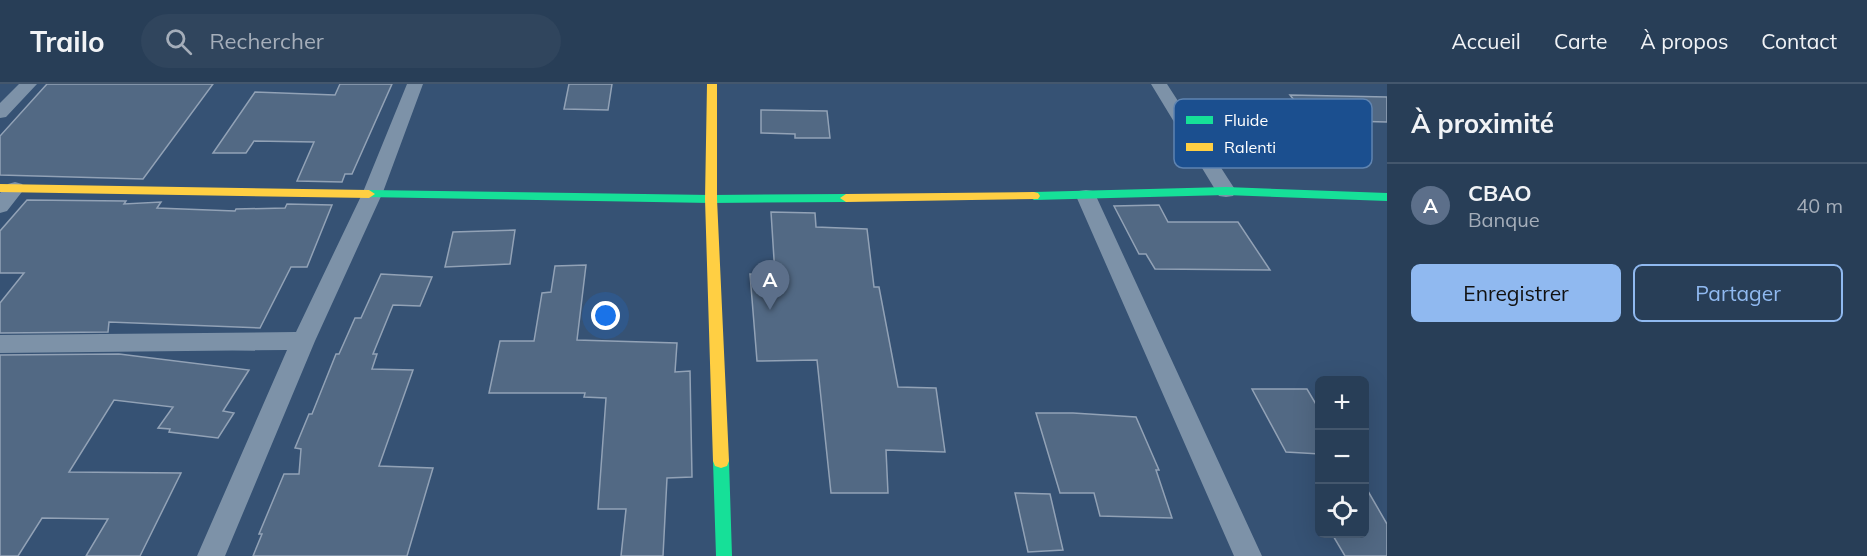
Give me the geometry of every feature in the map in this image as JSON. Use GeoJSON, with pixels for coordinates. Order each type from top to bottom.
{"type":"FeatureCollection","features":[{"type":"Feature","properties":{"kind":"street"},"geometry":{"type":"LineString","coordinates":[[0,113],[29,84]]}},
{"type":"Feature","properties":{"kind":"street"},"geometry":{"type":"LineString","coordinates":[[211,556],[303,341],[373,192],[415,84]]}},
{"type":"Feature","properties":{"kind":"street"},"geometry":{"type":"LineString","coordinates":[[712,84],[711,199],[724,556]]}},
{"type":"Feature","properties":{"kind":"street"},"geometry":{"type":"LineString","coordinates":[[1159,84],[1174,108]]}},
{"type":"Feature","properties":{"kind":"street"},"geometry":{"type":"LineString","coordinates":[[1212,168],[1226,190]]}},
{"type":"Feature","properties":{"kind":"street"},"geometry":{"type":"LineString","coordinates":[[0,206],[8,188],[711,199],[1086,196],[1226,190],[1387,197]]}},
{"type":"Feature","properties":{"kind":"street"},"geometry":{"type":"LineString","coordinates":[[1086,196],[1248,556]]}},
{"type":"Feature","properties":{"kind":"street"},"geometry":{"type":"LineString","coordinates":[[0,344],[303,341]]}},
{"type":"Feature","properties":{"kind":"building"},"geometry":{"type":"Polygon","coordinates":[[[47,84],[213,84],[143,179],[0,175],[0,136],[47,84]]]}},
{"type":"Feature","properties":{"kind":"building"},"geometry":{"type":"Polygon","coordinates":[[[340,84],[392,84],[352,174],[345,174],[342,182],[297,181],[314,142],[254,141],[246,153],[213,153],[255,92],[335,95],[340,84]]]}},
{"type":"Feature","properties":{"kind":"building"},"geometry":{"type":"Polygon","coordinates":[[[569,84],[612,84],[608,110],[564,109],[569,84]]]}},
{"type":"Feature","properties":{"kind":"building"},"geometry":{"type":"Polygon","coordinates":[[[1290,95],[1387,97],[1387,122],[1372,122],[1372,99],[1293,99],[1290,95]]]}},
{"type":"Feature","properties":{"kind":"building"},"geometry":{"type":"Polygon","coordinates":[[[761,110],[827,111],[830,138],[795,138],[795,134],[761,133],[761,110]]]}},
{"type":"Feature","properties":{"kind":"building"},"geometry":{"type":"Polygon","coordinates":[[[27,200],[126,201],[124,204],[161,202],[157,208],[235,211],[236,209],[285,208],[287,204],[332,205],[307,267],[291,267],[260,328],[109,322],[108,332],[0,333],[0,303],[24,273],[0,273],[0,231],[27,200]]]}},
{"type":"Feature","properties":{"kind":"building"},"geometry":{"type":"Polygon","coordinates":[[[1159,205],[1168,222],[1238,222],[1270,270],[1155,269],[1146,254],[1139,254],[1114,206],[1159,205]]]}},
{"type":"Feature","properties":{"kind":"building"},"geometry":{"type":"Polygon","coordinates":[[[771,212],[815,213],[816,227],[867,229],[874,287],[879,287],[898,387],[936,388],[945,452],[886,450],[888,493],[831,493],[817,360],[757,361],[750,274],[775,275],[771,212]]]}},
{"type":"Feature","properties":{"kind":"building"},"geometry":{"type":"Polygon","coordinates":[[[515,230],[510,264],[445,267],[453,232],[515,230]]]}},
{"type":"Feature","properties":{"kind":"building"},"geometry":{"type":"Polygon","coordinates":[[[586,265],[577,340],[677,343],[675,372],[690,371],[692,477],[667,478],[663,556],[621,556],[626,509],[598,509],[606,398],[584,397],[585,393],[489,393],[500,341],[534,341],[542,293],[551,292],[555,266],[586,265]]]}},
{"type":"Feature","properties":{"kind":"building"},"geometry":{"type":"Polygon","coordinates":[[[381,274],[432,277],[420,306],[393,305],[373,354],[377,354],[372,369],[413,370],[379,466],[433,468],[407,556],[253,556],[262,534],[259,534],[284,474],[299,474],[301,449],[295,448],[309,414],[312,414],[336,354],[339,354],[355,318],[361,318],[381,274]]]}},
{"type":"Feature","properties":{"kind":"building"},"geometry":{"type":"Polygon","coordinates":[[[119,354],[249,370],[223,411],[234,413],[218,438],[169,432],[170,429],[158,428],[173,407],[114,400],[69,472],[181,473],[140,556],[86,556],[108,519],[42,518],[18,556],[0,556],[0,355],[119,354]]]}},
{"type":"Feature","properties":{"kind":"building"},"geometry":{"type":"Polygon","coordinates":[[[1252,389],[1307,389],[1315,403],[1315,454],[1286,452],[1252,389]]]}},
{"type":"Feature","properties":{"kind":"building"},"geometry":{"type":"Polygon","coordinates":[[[1036,413],[1136,417],[1159,470],[1156,470],[1172,518],[1100,516],[1094,493],[1060,493],[1036,413]]]}},
{"type":"Feature","properties":{"kind":"building"},"geometry":{"type":"Polygon","coordinates":[[[1015,493],[1050,494],[1063,550],[1028,552],[1015,493]]]}},
{"type":"Feature","properties":{"kind":"building"},"geometry":{"type":"Polygon","coordinates":[[[1369,493],[1387,524],[1387,556],[1345,556],[1334,538],[1369,538],[1369,493]]]}},
{"type":"Feature","properties":{"kind":"traffic: fast"},"geometry":{"type":"LineString","coordinates":[[1034,196],[1226,191],[1387,197]]}},
{"type":"Feature","properties":{"kind":"traffic: fast"},"geometry":{"type":"LineString","coordinates":[[369,194],[711,199],[846,198]]}},
{"type":"Feature","properties":{"kind":"traffic: fast"},"geometry":{"type":"LineString","coordinates":[[721,461],[724,556]]}},
{"type":"Feature","properties":{"kind":"traffic: slow"},"geometry":{"type":"LineString","coordinates":[[712,84],[711,199],[721,461]]}},
{"type":"Feature","properties":{"kind":"traffic: slow"},"geometry":{"type":"LineString","coordinates":[[0,188],[369,194]]}},
{"type":"Feature","properties":{"kind":"traffic: slow"},"geometry":{"type":"LineString","coordinates":[[846,198],[1034,196]]}},
{"type":"Feature","properties":{"kind":"place","name":"CBAO"},"geometry":{"type":"Point","coordinates":[770,310]}}]}
